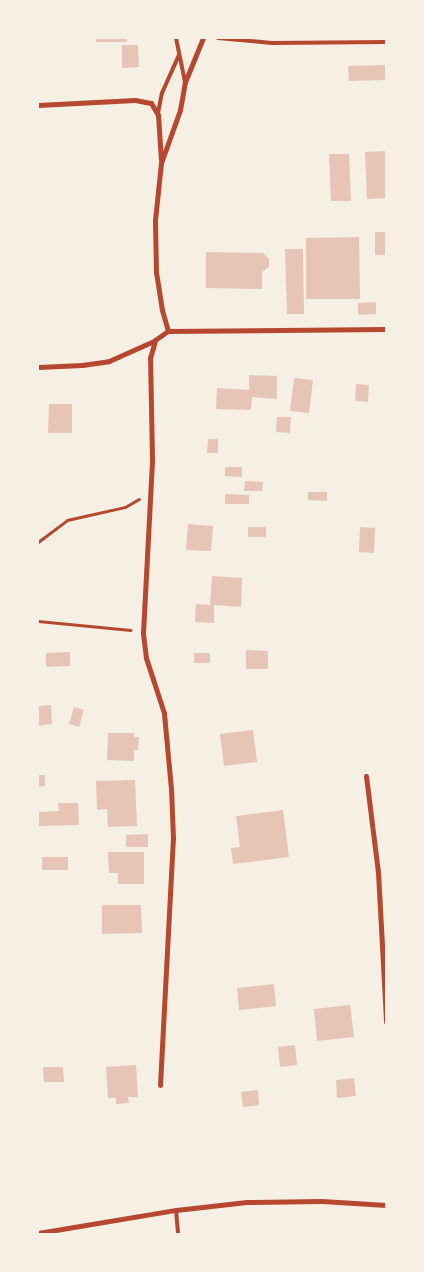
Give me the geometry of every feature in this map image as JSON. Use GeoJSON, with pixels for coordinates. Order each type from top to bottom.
{"type":"FeatureCollection","features":[{"type":"Feature","properties":{"kind":"street"},"geometry":{"type":"LineString","coordinates":[[161,163],[178,118],[185,82],[203,38]]}},
{"type":"Feature","properties":{"kind":"street"},"geometry":{"type":"LineString","coordinates":[[38,105],[144,101],[156,108],[161,163],[156,220],[156,273],[162,310],[168,331]]}},
{"type":"Feature","properties":{"kind":"street"},"geometry":{"type":"LineString","coordinates":[[38,367],[82,365],[109,361],[155,340],[168,331],[386,329]]}},
{"type":"Feature","properties":{"kind":"street"},"geometry":{"type":"LineString","coordinates":[[155,340],[150,358],[151,486],[143,633],[146,658],[164,713],[171,789],[173,838],[160,1085]]}},
{"type":"Feature","properties":{"kind":"street"},"geometry":{"type":"LineString","coordinates":[[366,776],[378,872],[386,1022]]}},
{"type":"Feature","properties":{"kind":"street"},"geometry":{"type":"LineString","coordinates":[[38,1233],[176,1210],[247,1202],[322,1201],[386,1205]]}},
{"type":"Feature","properties":{"kind":"lane"},"geometry":{"type":"LineString","coordinates":[[176,38],[185,82]]}},
{"type":"Feature","properties":{"kind":"lane"},"geometry":{"type":"LineString","coordinates":[[218,38],[272,43],[386,42]]}},
{"type":"Feature","properties":{"kind":"lane"},"geometry":{"type":"LineString","coordinates":[[158,115],[162,93],[179,55]]}},
{"type":"Feature","properties":{"kind":"lane"},"geometry":{"type":"LineString","coordinates":[[176,1210],[178,1234]]}},
{"type":"Feature","properties":{"kind":"path"},"geometry":{"type":"LineString","coordinates":[[38,542],[67,520],[125,507],[140,499],[151,486]]}},
{"type":"Feature","properties":{"kind":"path"},"geometry":{"type":"LineString","coordinates":[[38,621],[132,630]]}},
{"type":"Feature","properties":{"kind":"building"},"geometry":{"type":"Polygon","coordinates":[[[96,38],[127,38],[127,42],[96,42],[96,38]]]}},
{"type":"Feature","properties":{"kind":"building"},"geometry":{"type":"Polygon","coordinates":[[[122,45],[138,45],[139,67],[122,68],[122,45]]]}},
{"type":"Feature","properties":{"kind":"building"},"geometry":{"type":"Polygon","coordinates":[[[386,65],[386,80],[349,81],[348,66],[386,65]]]}},
{"type":"Feature","properties":{"kind":"building"},"geometry":{"type":"Polygon","coordinates":[[[385,151],[386,198],[367,199],[365,152],[385,151]]]}},
{"type":"Feature","properties":{"kind":"building"},"geometry":{"type":"Polygon","coordinates":[[[329,154],[349,154],[351,201],[331,201],[329,154]]]}},
{"type":"Feature","properties":{"kind":"building"},"geometry":{"type":"Polygon","coordinates":[[[375,232],[386,232],[386,255],[375,255],[375,232]]]}},
{"type":"Feature","properties":{"kind":"building"},"geometry":{"type":"Polygon","coordinates":[[[359,237],[360,299],[306,299],[306,238],[359,237]]]}},
{"type":"Feature","properties":{"kind":"building"},"geometry":{"type":"Polygon","coordinates":[[[285,249],[303,249],[304,314],[287,314],[285,249]]]}},
{"type":"Feature","properties":{"kind":"building"},"geometry":{"type":"Polygon","coordinates":[[[206,252],[263,253],[269,259],[269,267],[262,272],[262,289],[206,288],[206,252]]]}},
{"type":"Feature","properties":{"kind":"building"},"geometry":{"type":"Polygon","coordinates":[[[376,302],[376,314],[358,315],[358,303],[376,302]]]}},
{"type":"Feature","properties":{"kind":"building"},"geometry":{"type":"Polygon","coordinates":[[[249,375],[277,376],[277,399],[252,397],[251,410],[216,409],[217,388],[249,390],[249,375]]]}},
{"type":"Feature","properties":{"kind":"building"},"geometry":{"type":"Polygon","coordinates":[[[294,378],[313,380],[309,413],[290,411],[294,378]]]}},
{"type":"Feature","properties":{"kind":"building"},"geometry":{"type":"Polygon","coordinates":[[[356,384],[369,385],[368,402],[355,401],[356,384]]]}},
{"type":"Feature","properties":{"kind":"building"},"geometry":{"type":"Polygon","coordinates":[[[49,404],[72,404],[72,433],[48,433],[49,404]]]}},
{"type":"Feature","properties":{"kind":"building"},"geometry":{"type":"Polygon","coordinates":[[[277,417],[291,417],[290,433],[276,432],[277,417]]]}},
{"type":"Feature","properties":{"kind":"building"},"geometry":{"type":"Polygon","coordinates":[[[208,439],[218,439],[218,453],[207,453],[208,439]]]}},
{"type":"Feature","properties":{"kind":"building"},"geometry":{"type":"Polygon","coordinates":[[[225,467],[242,467],[242,477],[225,476],[225,467]]]}},
{"type":"Feature","properties":{"kind":"building"},"geometry":{"type":"Polygon","coordinates":[[[245,481],[263,482],[262,491],[244,491],[245,481]]]}},
{"type":"Feature","properties":{"kind":"building"},"geometry":{"type":"Polygon","coordinates":[[[308,492],[327,492],[327,501],[308,500],[308,492]]]}},
{"type":"Feature","properties":{"kind":"building"},"geometry":{"type":"Polygon","coordinates":[[[225,494],[249,495],[249,504],[225,504],[225,494]]]}},
{"type":"Feature","properties":{"kind":"building"},"geometry":{"type":"Polygon","coordinates":[[[188,524],[213,526],[211,551],[186,550],[188,524]]]}},
{"type":"Feature","properties":{"kind":"building"},"geometry":{"type":"Polygon","coordinates":[[[248,527],[266,527],[266,537],[248,537],[248,527]]]}},
{"type":"Feature","properties":{"kind":"building"},"geometry":{"type":"Polygon","coordinates":[[[360,527],[375,528],[374,553],[359,552],[360,527]]]}},
{"type":"Feature","properties":{"kind":"building"},"geometry":{"type":"Polygon","coordinates":[[[212,576],[242,578],[241,607],[214,605],[214,623],[195,622],[196,604],[210,605],[212,576]]]}},
{"type":"Feature","properties":{"kind":"building"},"geometry":{"type":"Polygon","coordinates":[[[246,650],[268,651],[268,669],[246,669],[246,650]]]}},
{"type":"Feature","properties":{"kind":"building"},"geometry":{"type":"Polygon","coordinates":[[[70,652],[70,666],[46,667],[46,653],[70,652]]]}},
{"type":"Feature","properties":{"kind":"building"},"geometry":{"type":"Polygon","coordinates":[[[194,653],[210,653],[210,663],[194,663],[194,653]]]}},
{"type":"Feature","properties":{"kind":"building"},"geometry":{"type":"Polygon","coordinates":[[[51,705],[52,724],[38,726],[38,706],[51,705]]]}},
{"type":"Feature","properties":{"kind":"building"},"geometry":{"type":"Polygon","coordinates":[[[74,707],[84,710],[79,727],[69,724],[74,707]]]}},
{"type":"Feature","properties":{"kind":"building"},"geometry":{"type":"Polygon","coordinates":[[[253,730],[257,762],[224,766],[220,734],[253,730]]]}},
{"type":"Feature","properties":{"kind":"building"},"geometry":{"type":"Polygon","coordinates":[[[108,733],[134,733],[134,737],[139,737],[138,750],[134,750],[134,761],[107,760],[108,733]]]}},
{"type":"Feature","properties":{"kind":"building"},"geometry":{"type":"Polygon","coordinates":[[[38,775],[45,775],[45,786],[38,787],[38,775]]]}},
{"type":"Feature","properties":{"kind":"building"},"geometry":{"type":"Polygon","coordinates":[[[135,780],[137,826],[108,827],[107,809],[97,810],[96,781],[135,780]]]}},
{"type":"Feature","properties":{"kind":"building"},"geometry":{"type":"Polygon","coordinates":[[[58,803],[78,803],[79,825],[39,826],[39,812],[59,811],[58,803]]]}},
{"type":"Feature","properties":{"kind":"building"},"geometry":{"type":"Polygon","coordinates":[[[283,810],[289,857],[233,864],[231,848],[240,847],[236,816],[283,810]]]}},
{"type":"Feature","properties":{"kind":"building"},"geometry":{"type":"Polygon","coordinates":[[[148,834],[148,847],[126,847],[126,835],[148,834]]]}},
{"type":"Feature","properties":{"kind":"building"},"geometry":{"type":"Polygon","coordinates":[[[108,852],[144,852],[144,884],[118,884],[118,873],[109,873],[108,852]]]}},
{"type":"Feature","properties":{"kind":"building"},"geometry":{"type":"Polygon","coordinates":[[[42,857],[68,857],[68,870],[42,870],[42,857]]]}},
{"type":"Feature","properties":{"kind":"building"},"geometry":{"type":"Polygon","coordinates":[[[102,905],[141,905],[142,933],[102,934],[102,905]]]}},
{"type":"Feature","properties":{"kind":"building"},"geometry":{"type":"Polygon","coordinates":[[[274,984],[276,1006],[239,1010],[237,988],[274,984]]]}},
{"type":"Feature","properties":{"kind":"building"},"geometry":{"type":"Polygon","coordinates":[[[350,1005],[354,1037],[317,1041],[314,1009],[350,1005]]]}},
{"type":"Feature","properties":{"kind":"building"},"geometry":{"type":"Polygon","coordinates":[[[295,1045],[297,1065],[280,1067],[278,1047],[295,1045]]]}},
{"type":"Feature","properties":{"kind":"building"},"geometry":{"type":"Polygon","coordinates":[[[136,1065],[138,1097],[128,1097],[129,1103],[116,1104],[116,1098],[108,1098],[106,1067],[136,1065]]]}},
{"type":"Feature","properties":{"kind":"building"},"geometry":{"type":"Polygon","coordinates":[[[43,1067],[63,1067],[64,1082],[44,1082],[43,1067]]]}},
{"type":"Feature","properties":{"kind":"building"},"geometry":{"type":"Polygon","coordinates":[[[354,1078],[356,1096],[337,1098],[336,1080],[354,1078]]]}},
{"type":"Feature","properties":{"kind":"building"},"geometry":{"type":"Polygon","coordinates":[[[258,1090],[259,1105],[243,1107],[241,1092],[258,1090]]]}}]}
